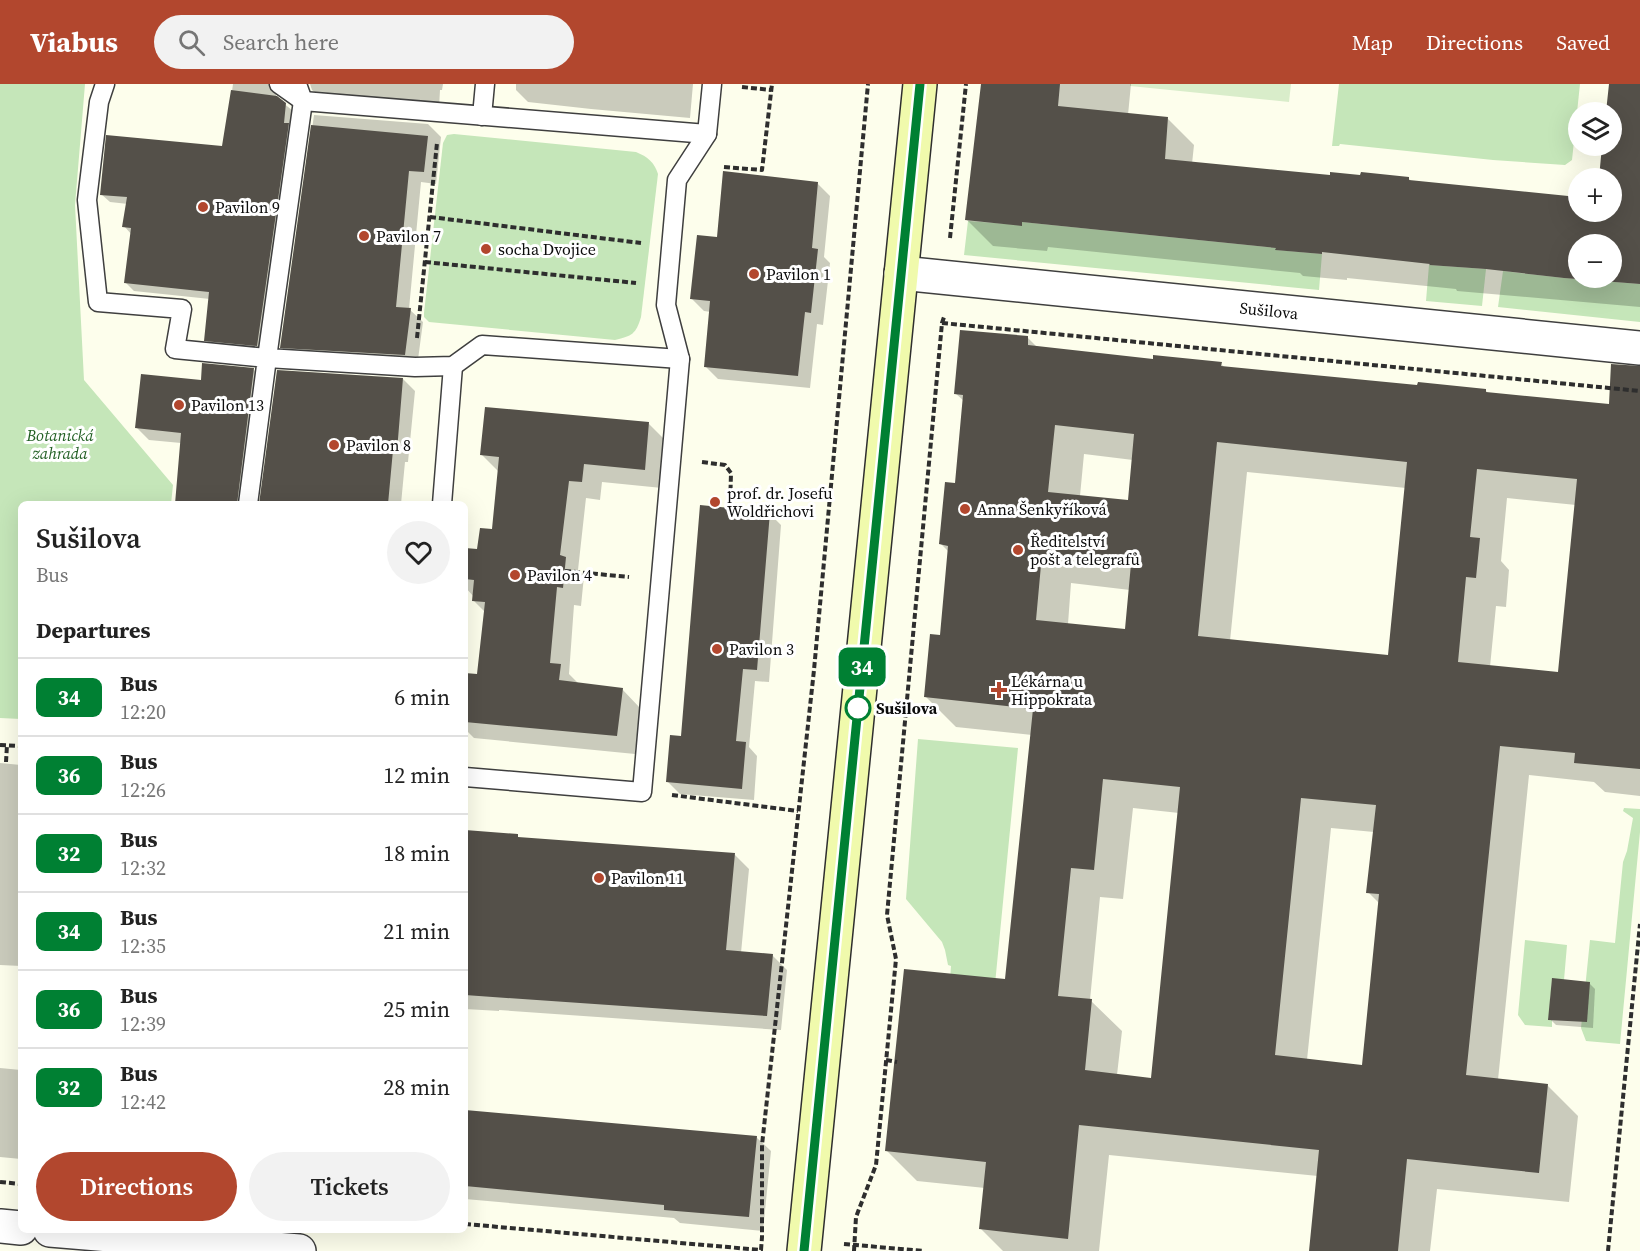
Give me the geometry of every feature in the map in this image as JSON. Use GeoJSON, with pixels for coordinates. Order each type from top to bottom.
{"type":"FeatureCollection","features":[{"type":"Feature","properties":{"kind":"street"},"geometry":{"type":"LineString","coordinates":[[804,1251],[920,84]]}},
{"type":"Feature","properties":{"kind":"street","name":"Sušilova"},"geometry":{"type":"LineString","coordinates":[[900,273],[1640,348]]}},
{"type":"Feature","properties":{"kind":"street"},"geometry":{"type":"LineString","coordinates":[[0,1226],[18,1228]]}},
{"type":"Feature","properties":{"kind":"street"},"geometry":{"type":"LineString","coordinates":[[86,1233],[299,1251]]}},
{"type":"Feature","properties":{"kind":"lane"},"geometry":{"type":"LineString","coordinates":[[105,84],[99,102],[87,200],[98,302],[182,309],[175,349],[267,358],[415,367],[453,366],[482,345],[680,359]]}},
{"type":"Feature","properties":{"kind":"lane"},"geometry":{"type":"LineString","coordinates":[[279,84],[300,92],[440,112],[707,134]]}},
{"type":"Feature","properties":{"kind":"lane"},"geometry":{"type":"LineString","coordinates":[[482,116],[484,84]]}},
{"type":"Feature","properties":{"kind":"lane"},"geometry":{"type":"LineString","coordinates":[[468,777],[642,792],[680,359],[666,305],[677,180],[707,134],[712,84]]}},
{"type":"Feature","properties":{"kind":"lane"},"geometry":{"type":"LineString","coordinates":[[248,501],[300,92]]}},
{"type":"Feature","properties":{"kind":"lane"},"geometry":{"type":"LineString","coordinates":[[441,501],[453,366]]}},
{"type":"Feature","properties":{"kind":"path"},"geometry":{"type":"LineString","coordinates":[[468,1224],[735,1250],[761,1250],[762,1146],[814,670],[868,84]]}},
{"type":"Feature","properties":{"kind":"path"},"geometry":{"type":"LineString","coordinates":[[950,241],[966,84]]}},
{"type":"Feature","properties":{"kind":"path"},"geometry":{"type":"LineString","coordinates":[[718,166],[762,171],[771,87],[737,86]]}},
{"type":"Feature","properties":{"kind":"path"},"geometry":{"type":"LineString","coordinates":[[415,367],[440,112]]}},
{"type":"Feature","properties":{"kind":"path"},"geometry":{"type":"LineString","coordinates":[[430,217],[635,242]]}},
{"type":"Feature","properties":{"kind":"path"},"geometry":{"type":"LineString","coordinates":[[425,262],[631,282]]}},
{"type":"Feature","properties":{"kind":"path"},"geometry":{"type":"LineString","coordinates":[[854,1251],[856,1218],[876,1165],[896,959],[887,915],[942,322],[945,315]]}},
{"type":"Feature","properties":{"kind":"path"},"geometry":{"type":"LineString","coordinates":[[942,322],[1640,391]]}},
{"type":"Feature","properties":{"kind":"path"},"geometry":{"type":"LineString","coordinates":[[701,462],[724,465],[731,473],[730,508]]}},
{"type":"Feature","properties":{"kind":"path"},"geometry":{"type":"LineString","coordinates":[[565,572],[660,580]]}},
{"type":"Feature","properties":{"kind":"path"},"geometry":{"type":"LineString","coordinates":[[0,745],[18,746]]}},
{"type":"Feature","properties":{"kind":"path"},"geometry":{"type":"LineString","coordinates":[[6,762],[7,745]]}},
{"type":"Feature","properties":{"kind":"path"},"geometry":{"type":"LineString","coordinates":[[642,792],[798,811]]}},
{"type":"Feature","properties":{"kind":"path"},"geometry":{"type":"LineString","coordinates":[[1608,1251],[1640,924]]}},
{"type":"Feature","properties":{"kind":"path"},"geometry":{"type":"LineString","coordinates":[[886,1060],[897,1062]]}},
{"type":"Feature","properties":{"kind":"path"},"geometry":{"type":"LineString","coordinates":[[0,1182],[18,1184]]}},
{"type":"Feature","properties":{"kind":"path"},"geometry":{"type":"LineString","coordinates":[[854,1244],[924,1251]]}},
{"type":"Feature","properties":{"kind":"green space","name":"Botanická zahrada"},"geometry":{"type":"Polygon","coordinates":[[[0,84],[85,84],[75,205],[84,380],[173,485],[171,501],[18,501],[18,719],[0,718],[0,84]]]}},
{"type":"Feature","properties":{"kind":"green space"},"geometry":{"type":"Polygon","coordinates":[[[1130,84],[1291,84],[1289,102],[1130,86],[1130,84]]]}},
{"type":"Feature","properties":{"kind":"green space"},"geometry":{"type":"Polygon","coordinates":[[[1339,84],[1580,84],[1578,102],[1568,102],[1568,156],[1572,156],[1572,160],[1565,165],[1340,144],[1332,146],[1339,84]]]}},
{"type":"Feature","properties":{"kind":"green space"},"geometry":{"type":"Polygon","coordinates":[[[447,135],[636,152],[655,166],[658,174],[641,317],[632,333],[615,340],[429,322],[424,317],[443,143],[447,135]]]}},
{"type":"Feature","properties":{"kind":"green space"},"geometry":{"type":"Polygon","coordinates":[[[968,221],[1022,225],[1022,222],[1322,254],[1319,290],[964,255],[968,221]]]}},
{"type":"Feature","properties":{"kind":"green space"},"geometry":{"type":"Polygon","coordinates":[[[1429,265],[1486,269],[1482,306],[1426,301],[1429,265]]]}},
{"type":"Feature","properties":{"kind":"green space"},"geometry":{"type":"Polygon","coordinates":[[[1503,271],[1568,278],[1568,288],[1622,288],[1622,283],[1640,284],[1640,322],[1498,307],[1503,271]]]}},
{"type":"Feature","properties":{"kind":"green space"},"geometry":{"type":"Polygon","coordinates":[[[918,739],[1018,748],[992,1015],[948,1010],[951,966],[948,965],[942,942],[906,899],[918,739]]]}},
{"type":"Feature","properties":{"kind":"green space"},"geometry":{"type":"Polygon","coordinates":[[[1624,808],[1640,809],[1640,832],[1620,1044],[1586,1041],[1581,1028],[1590,940],[1615,943],[1623,862],[1633,818],[1623,811],[1624,808]]]}},
{"type":"Feature","properties":{"kind":"green space"},"geometry":{"type":"Polygon","coordinates":[[[1525,940],[1567,945],[1564,980],[1552,979],[1549,1019],[1552,1020],[1552,1027],[1525,1025],[1518,1015],[1525,940]]]}},
{"type":"Feature","properties":{"kind":"building"},"geometry":{"type":"Polygon","coordinates":[[[981,84],[1060,84],[1058,106],[1168,117],[1165,159],[1330,175],[1330,172],[1360,175],[1361,172],[1409,177],[1409,180],[1568,196],[1568,222],[1622,222],[1622,168],[1600,168],[1601,156],[1622,156],[1622,102],[1607,102],[1609,84],[1640,84],[1640,284],[1622,283],[1622,234],[1568,234],[1568,278],[1322,252],[1322,254],[1275,250],[1276,248],[1022,222],[1022,226],[965,220],[981,84]]]}},
{"type":"Feature","properties":{"kind":"building","name":"Pavilon 9"},"geometry":{"type":"Polygon","coordinates":[[[231,90],[277,96],[286,103],[284,123],[289,123],[257,346],[204,341],[209,292],[124,283],[131,228],[122,227],[127,197],[100,195],[106,135],[222,146],[231,90]]]}},
{"type":"Feature","properties":{"kind":"building","name":"Pavilon 7"},"geometry":{"type":"Polygon","coordinates":[[[311,125],[428,136],[424,172],[409,171],[396,307],[411,308],[405,355],[280,348],[311,125]]]}},
{"type":"Feature","properties":{"kind":"building","name":"Pavilon 1"},"geometry":{"type":"Polygon","coordinates":[[[723,171],[818,182],[812,248],[818,249],[811,313],[805,312],[798,376],[704,367],[710,301],[690,299],[697,235],[717,237],[723,171]]]}},
{"type":"Feature","properties":{"kind":"building"},"geometry":{"type":"Polygon","coordinates":[[[960,330],[1028,336],[1028,345],[1153,359],[1153,355],[1222,362],[1221,366],[1417,385],[1418,382],[1486,389],[1486,392],[1609,404],[1611,364],[1640,366],[1640,769],[1574,763],[1575,753],[1500,746],[1466,1075],[1548,1084],[1539,1173],[1407,1159],[1398,1251],[1309,1251],[1319,1150],[1079,1125],[1068,1239],[979,1229],[986,1162],[885,1151],[904,969],[1005,979],[1033,709],[924,697],[930,634],[940,635],[948,546],[939,544],[945,482],[955,483],[963,395],[954,394],[960,330]],[[1055,425],[1048,492],[1128,500],[1134,434],[1055,425]],[[1217,442],[1198,636],[1388,655],[1407,462],[1217,442]],[[1477,469],[1470,537],[1480,538],[1476,578],[1466,577],[1458,662],[1558,672],[1577,479],[1477,469]],[[1042,554],[1036,620],[1125,629],[1131,564],[1042,554]],[[1103,779],[1094,870],[1071,868],[1058,996],[1092,999],[1085,1070],[1151,1078],[1180,787],[1103,779]],[[1301,798],[1275,1055],[1362,1065],[1379,894],[1366,893],[1376,805],[1301,798]]]}},
{"type":"Feature","properties":{"kind":"building"},"geometry":{"type":"Polygon","coordinates":[[[202,363],[254,368],[237,501],[175,501],[181,433],[135,428],[141,374],[201,380],[202,363]]]}},
{"type":"Feature","properties":{"kind":"building","name":"Pavilon 8"},"geometry":{"type":"Polygon","coordinates":[[[277,370],[403,378],[397,451],[393,450],[388,501],[259,501],[277,370]]]}},
{"type":"Feature","properties":{"kind":"building","name":"Pavilon 4"},"geometry":{"type":"Polygon","coordinates":[[[485,407],[649,422],[645,470],[584,464],[582,482],[569,481],[560,555],[566,557],[563,588],[557,587],[550,663],[561,664],[559,680],[623,688],[617,736],[468,722],[468,673],[477,674],[485,602],[472,601],[474,580],[468,579],[468,548],[477,549],[480,528],[492,529],[499,457],[480,455],[485,407]]]}},
{"type":"Feature","properties":{"kind":"building","name":"Pavilon 3"},"geometry":{"type":"Polygon","coordinates":[[[700,505],[770,512],[757,670],[743,669],[736,741],[746,742],[742,789],[666,782],[670,735],[681,736],[700,505]]]}},
{"type":"Feature","properties":{"kind":"building"},"geometry":{"type":"Polygon","coordinates":[[[468,830],[518,834],[518,837],[735,853],[726,950],[773,954],[767,1016],[468,995],[468,830]]]}},
{"type":"Feature","properties":{"kind":"building"},"geometry":{"type":"Polygon","coordinates":[[[1552,978],[1590,982],[1587,1022],[1548,1020],[1552,978]]]}},
{"type":"Feature","properties":{"kind":"building"},"geometry":{"type":"Polygon","coordinates":[[[468,1110],[757,1136],[749,1217],[664,1210],[664,1205],[468,1186],[468,1110]]]}},
{"type":"Feature","properties":{"kind":"bus line","name":"34"},"geometry":{"type":"LineString","coordinates":[[804,1251],[920,84]]}},
{"type":"Feature","properties":{"kind":"place","name":"Pavilon 9"},"geometry":{"type":"Point","coordinates":[203,207]}},
{"type":"Feature","properties":{"kind":"place","name":"Pavilon 7"},"geometry":{"type":"Point","coordinates":[364,236]}},
{"type":"Feature","properties":{"kind":"place","name":"socha Dvojice"},"geometry":{"type":"Point","coordinates":[486,249]}},
{"type":"Feature","properties":{"kind":"place","name":"Pavilon 1"},"geometry":{"type":"Point","coordinates":[754,274]}},
{"type":"Feature","properties":{"kind":"place","name":"Pavilon 13"},"geometry":{"type":"Point","coordinates":[179,405]}},
{"type":"Feature","properties":{"kind":"place","name":"Pavilon 8"},"geometry":{"type":"Point","coordinates":[334,445]}},
{"type":"Feature","properties":{"kind":"place","name":"prof. dr. Josefu Woldřichovi"},"geometry":{"type":"Point","coordinates":[715,502]}},
{"type":"Feature","properties":{"kind":"place","name":"Anna Šenkyříková"},"geometry":{"type":"Point","coordinates":[965,509]}},
{"type":"Feature","properties":{"kind":"place","name":"Ředitelství pošt a telegrafů"},"geometry":{"type":"Point","coordinates":[1018,550]}},
{"type":"Feature","properties":{"kind":"place","name":"Pavilon 4"},"geometry":{"type":"Point","coordinates":[515,575]}},
{"type":"Feature","properties":{"kind":"place","name":"Pavilon 3"},"geometry":{"type":"Point","coordinates":[717,649]}},
{"type":"Feature","properties":{"kind":"place","name":"Lékárna u Hippokrata"},"geometry":{"type":"Point","coordinates":[999,690]}},
{"type":"Feature","properties":{"kind":"place","name":"Sušilova"},"geometry":{"type":"Point","coordinates":[858,708]}},
{"type":"Feature","properties":{"kind":"place","name":"Pavilon 11"},"geometry":{"type":"Point","coordinates":[599,878]}}]}
